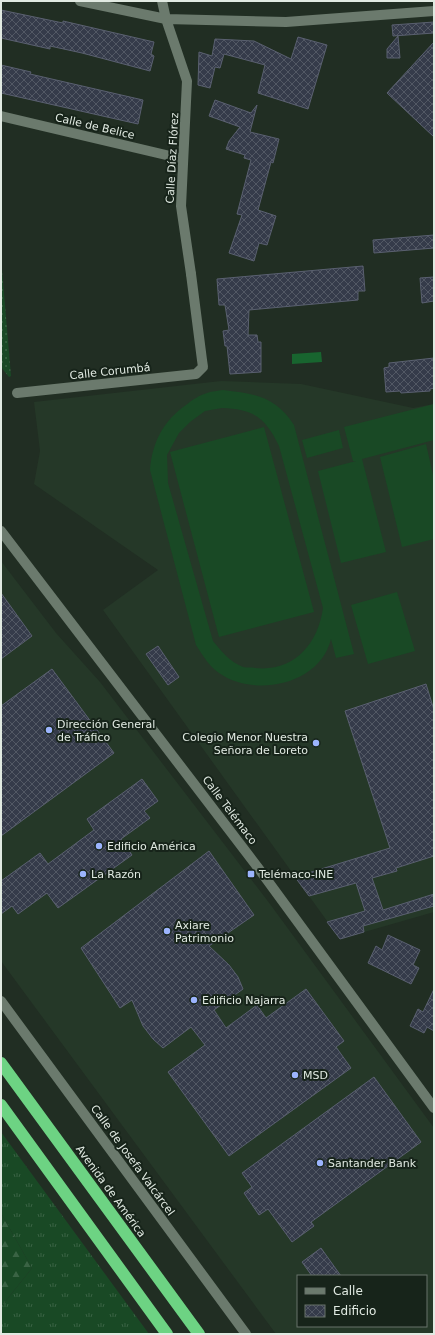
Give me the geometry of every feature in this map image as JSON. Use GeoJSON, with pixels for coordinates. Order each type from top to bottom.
{"type":"FeatureCollection","features":[{"type":"Feature","properties":{"kind":"highway","name":"Avenida de América"},"geometry":{"type":"LineString","coordinates":[[1,1063],[199,1334]]}},
{"type":"Feature","properties":{"kind":"highway"},"geometry":{"type":"LineString","coordinates":[[1,1105],[167,1334]]}},
{"type":"Feature","properties":{"kind":"street"},"geometry":{"type":"LineString","coordinates":[[80,1],[166,19],[286,22],[434,11]]}},
{"type":"Feature","properties":{"kind":"street","name":"Calle Díaz Flórez"},"geometry":{"type":"LineString","coordinates":[[162,1],[166,19],[187,81],[181,206],[202,367]]}},
{"type":"Feature","properties":{"kind":"street","name":"Calle de Belice"},"geometry":{"type":"LineString","coordinates":[[1,116],[183,159]]}},
{"type":"Feature","properties":{"kind":"street","name":"Calle Corumbá"},"geometry":{"type":"LineString","coordinates":[[18,393],[196,374],[202,367]]}},
{"type":"Feature","properties":{"kind":"street","name":"Calle Telémaco"},"geometry":{"type":"LineString","coordinates":[[1,531],[224,821],[434,1108]]}},
{"type":"Feature","properties":{"kind":"street","name":"Calle de Josefa Valcárcel"},"geometry":{"type":"LineString","coordinates":[[1,1001],[246,1334]]}},
{"type":"Feature","properties":{"kind":"shaded area"},"geometry":{"type":"Polygon","coordinates":[[[321,352],[322,362],[292,364],[292,354],[321,352]]]}},
{"type":"Feature","properties":{"kind":"shaded area","name":"Colegio Menor Nuestra Señora de Loreto"},"geometry":{"type":"Polygon","coordinates":[[[221,381],[301,384],[413,408],[434,404],[434,912],[340,939],[103,610],[158,570],[34,484],[40,451],[34,402],[221,381]]]}},
{"type":"Feature","properties":{"kind":"shaded area"},"geometry":{"type":"Polygon","coordinates":[[[1,561],[56,633],[100,682],[270,904],[434,1128],[434,1334],[276,1334],[1,961],[1,561]]]}},
{"type":"Feature","properties":{"kind":"green space"},"geometry":{"type":"Polygon","coordinates":[[[1,258],[11,376],[9,377],[1,367],[1,258]]]}},
{"type":"Feature","properties":{"kind":"green space"},"geometry":{"type":"Polygon","coordinates":[[[223,390],[255,395],[272,402],[287,415],[294,425],[354,654],[336,658],[331,639],[324,655],[314,667],[300,677],[284,683],[250,685],[233,681],[212,667],[196,645],[150,470],[156,442],[165,425],[171,418],[188,403],[199,396],[209,392],[223,390]],[[222,408],[205,411],[190,422],[179,433],[167,455],[168,483],[213,641],[226,656],[238,665],[244,667],[269,668],[292,660],[302,653],[310,644],[316,633],[323,608],[279,446],[269,428],[257,416],[242,410],[222,408]]]}},
{"type":"Feature","properties":{"kind":"green space"},"geometry":{"type":"Polygon","coordinates":[[[434,404],[434,440],[362,459],[386,552],[341,563],[318,471],[356,461],[353,461],[344,427],[434,404]]]}},
{"type":"Feature","properties":{"kind":"green space"},"geometry":{"type":"Polygon","coordinates":[[[264,427],[314,612],[219,637],[170,452],[264,427]]]}},
{"type":"Feature","properties":{"kind":"green space"},"geometry":{"type":"Polygon","coordinates":[[[339,430],[343,448],[307,458],[302,440],[339,430]]]}},
{"type":"Feature","properties":{"kind":"green space"},"geometry":{"type":"Polygon","coordinates":[[[426,444],[434,479],[434,539],[402,547],[380,457],[426,444]]]}},
{"type":"Feature","properties":{"kind":"green space"},"geometry":{"type":"Polygon","coordinates":[[[397,592],[415,651],[368,664],[351,605],[397,592]]]}},
{"type":"Feature","properties":{"kind":"green space"},"geometry":{"type":"Polygon","coordinates":[[[1,1132],[149,1334],[1,1334],[1,1307],[32,1268],[1,1213],[1,1132]]]}},
{"type":"Feature","properties":{"kind":"green space"},"geometry":{"type":"Polygon","coordinates":[[[1,1213],[32,1268],[1,1307],[1,1213]]]}},
{"type":"Feature","properties":{"kind":"building"},"geometry":{"type":"Polygon","coordinates":[[[1,10],[63,23],[63,21],[154,42],[151,54],[154,56],[150,71],[82,53],[50,46],[50,49],[1,38],[1,10]]]}},
{"type":"Feature","properties":{"kind":"building"},"geometry":{"type":"Polygon","coordinates":[[[434,22],[434,33],[393,36],[392,25],[434,22]]]}},
{"type":"Feature","properties":{"kind":"building"},"geometry":{"type":"Polygon","coordinates":[[[398,36],[400,58],[387,58],[387,49],[398,36]]]}},
{"type":"Feature","properties":{"kind":"building"},"geometry":{"type":"Polygon","coordinates":[[[298,37],[327,45],[308,109],[258,93],[265,65],[224,54],[220,68],[215,67],[210,88],[198,85],[199,52],[212,56],[215,39],[254,41],[291,59],[298,37]]]}},
{"type":"Feature","properties":{"kind":"building"},"geometry":{"type":"Polygon","coordinates":[[[434,42],[434,137],[387,93],[434,42]]]}},
{"type":"Feature","properties":{"kind":"building"},"geometry":{"type":"Polygon","coordinates":[[[1,65],[31,72],[30,74],[143,100],[138,124],[1,93],[1,65]]]}},
{"type":"Feature","properties":{"kind":"building"},"geometry":{"type":"Polygon","coordinates":[[[215,100],[251,113],[257,105],[250,132],[279,139],[258,210],[276,216],[267,245],[259,243],[254,261],[229,253],[242,215],[237,214],[251,160],[244,158],[245,155],[226,149],[229,141],[240,127],[209,116],[215,100]]]}},
{"type":"Feature","properties":{"kind":"building"},"geometry":{"type":"Polygon","coordinates":[[[434,235],[434,248],[374,253],[373,240],[434,235]]]}},
{"type":"Feature","properties":{"kind":"building"},"geometry":{"type":"Polygon","coordinates":[[[363,266],[365,291],[358,291],[358,300],[249,310],[248,335],[257,335],[258,342],[261,342],[261,372],[230,374],[227,346],[225,346],[223,331],[229,330],[225,305],[219,305],[217,279],[363,266]]]}},
{"type":"Feature","properties":{"kind":"building"},"geometry":{"type":"Polygon","coordinates":[[[434,277],[434,301],[422,303],[420,278],[434,277]]]}},
{"type":"Feature","properties":{"kind":"building"},"geometry":{"type":"Polygon","coordinates":[[[434,358],[434,388],[430,389],[430,391],[401,393],[400,391],[386,392],[384,368],[389,367],[389,363],[434,358]]]}},
{"type":"Feature","properties":{"kind":"building"},"geometry":{"type":"Polygon","coordinates":[[[1,593],[32,636],[1,659],[1,593]]]}},
{"type":"Feature","properties":{"kind":"building"},"geometry":{"type":"Polygon","coordinates":[[[158,646],[179,677],[168,685],[146,654],[158,646]]]}},
{"type":"Feature","properties":{"kind":"building","name":"Dirección General de Tráfico"},"geometry":{"type":"Polygon","coordinates":[[[52,669],[114,753],[1,836],[1,706],[52,669]]]}},
{"type":"Feature","properties":{"kind":"building"},"geometry":{"type":"Polygon","coordinates":[[[426,684],[434,710],[434,856],[396,868],[397,871],[372,878],[383,910],[434,894],[434,906],[363,926],[364,932],[340,939],[327,922],[365,911],[356,883],[309,896],[295,877],[390,848],[345,711],[426,684]]]}},
{"type":"Feature","properties":{"kind":"building","name":"Edificio América"},"geometry":{"type":"Polygon","coordinates":[[[142,779],[158,801],[144,811],[150,818],[121,839],[132,855],[58,908],[47,893],[18,914],[12,906],[1,914],[1,881],[40,853],[48,864],[94,830],[87,819],[142,779]]]}},
{"type":"Feature","properties":{"kind":"building"},"geometry":{"type":"Polygon","coordinates":[[[209,851],[254,915],[209,946],[229,965],[238,977],[243,989],[214,1010],[226,1028],[257,1005],[266,1018],[306,989],[344,1041],[336,1047],[351,1068],[229,1156],[168,1072],[205,1045],[191,1027],[163,1048],[153,1039],[143,1026],[132,1000],[120,1008],[81,948],[209,851]]]}},
{"type":"Feature","properties":{"kind":"building"},"geometry":{"type":"Polygon","coordinates":[[[388,935],[420,950],[413,965],[419,968],[411,984],[368,963],[376,946],[382,950],[388,935]]]}},
{"type":"Feature","properties":{"kind":"building"},"geometry":{"type":"Polygon","coordinates":[[[434,989],[434,1031],[427,1027],[424,1033],[410,1026],[418,1009],[423,1012],[434,989]]]}},
{"type":"Feature","properties":{"kind":"building","name":"Santander Bank"},"geometry":{"type":"Polygon","coordinates":[[[374,1077],[421,1142],[311,1222],[314,1226],[292,1242],[268,1209],[259,1215],[244,1193],[252,1187],[242,1173],[374,1077]]]}},
{"type":"Feature","properties":{"kind":"building"},"geometry":{"type":"Polygon","coordinates":[[[321,1248],[340,1275],[311,1275],[302,1262],[321,1248]]]}},
{"type":"Feature","properties":{"kind":"place","name":"Dirección General de Tráfico"},"geometry":{"type":"Point","coordinates":[49,730]}},
{"type":"Feature","properties":{"kind":"place","name":"Colegio Menor Nuestra Señora de Loreto"},"geometry":{"type":"Point","coordinates":[316,743]}},
{"type":"Feature","properties":{"kind":"place","name":"Edificio América"},"geometry":{"type":"Point","coordinates":[99,846]}},
{"type":"Feature","properties":{"kind":"place","name":"La Razón"},"geometry":{"type":"Point","coordinates":[83,874]}},
{"type":"Feature","properties":{"kind":"place","name":"Telémaco-INE"},"geometry":{"type":"Point","coordinates":[251,874]}},
{"type":"Feature","properties":{"kind":"place","name":"Axiare Patrimonio"},"geometry":{"type":"Point","coordinates":[167,931]}},
{"type":"Feature","properties":{"kind":"place","name":"Edificio Najarra"},"geometry":{"type":"Point","coordinates":[194,1000]}},
{"type":"Feature","properties":{"kind":"place","name":"MSD"},"geometry":{"type":"Point","coordinates":[295,1075]}},
{"type":"Feature","properties":{"kind":"place","name":"Santander Bank"},"geometry":{"type":"Point","coordinates":[320,1163]}}]}
